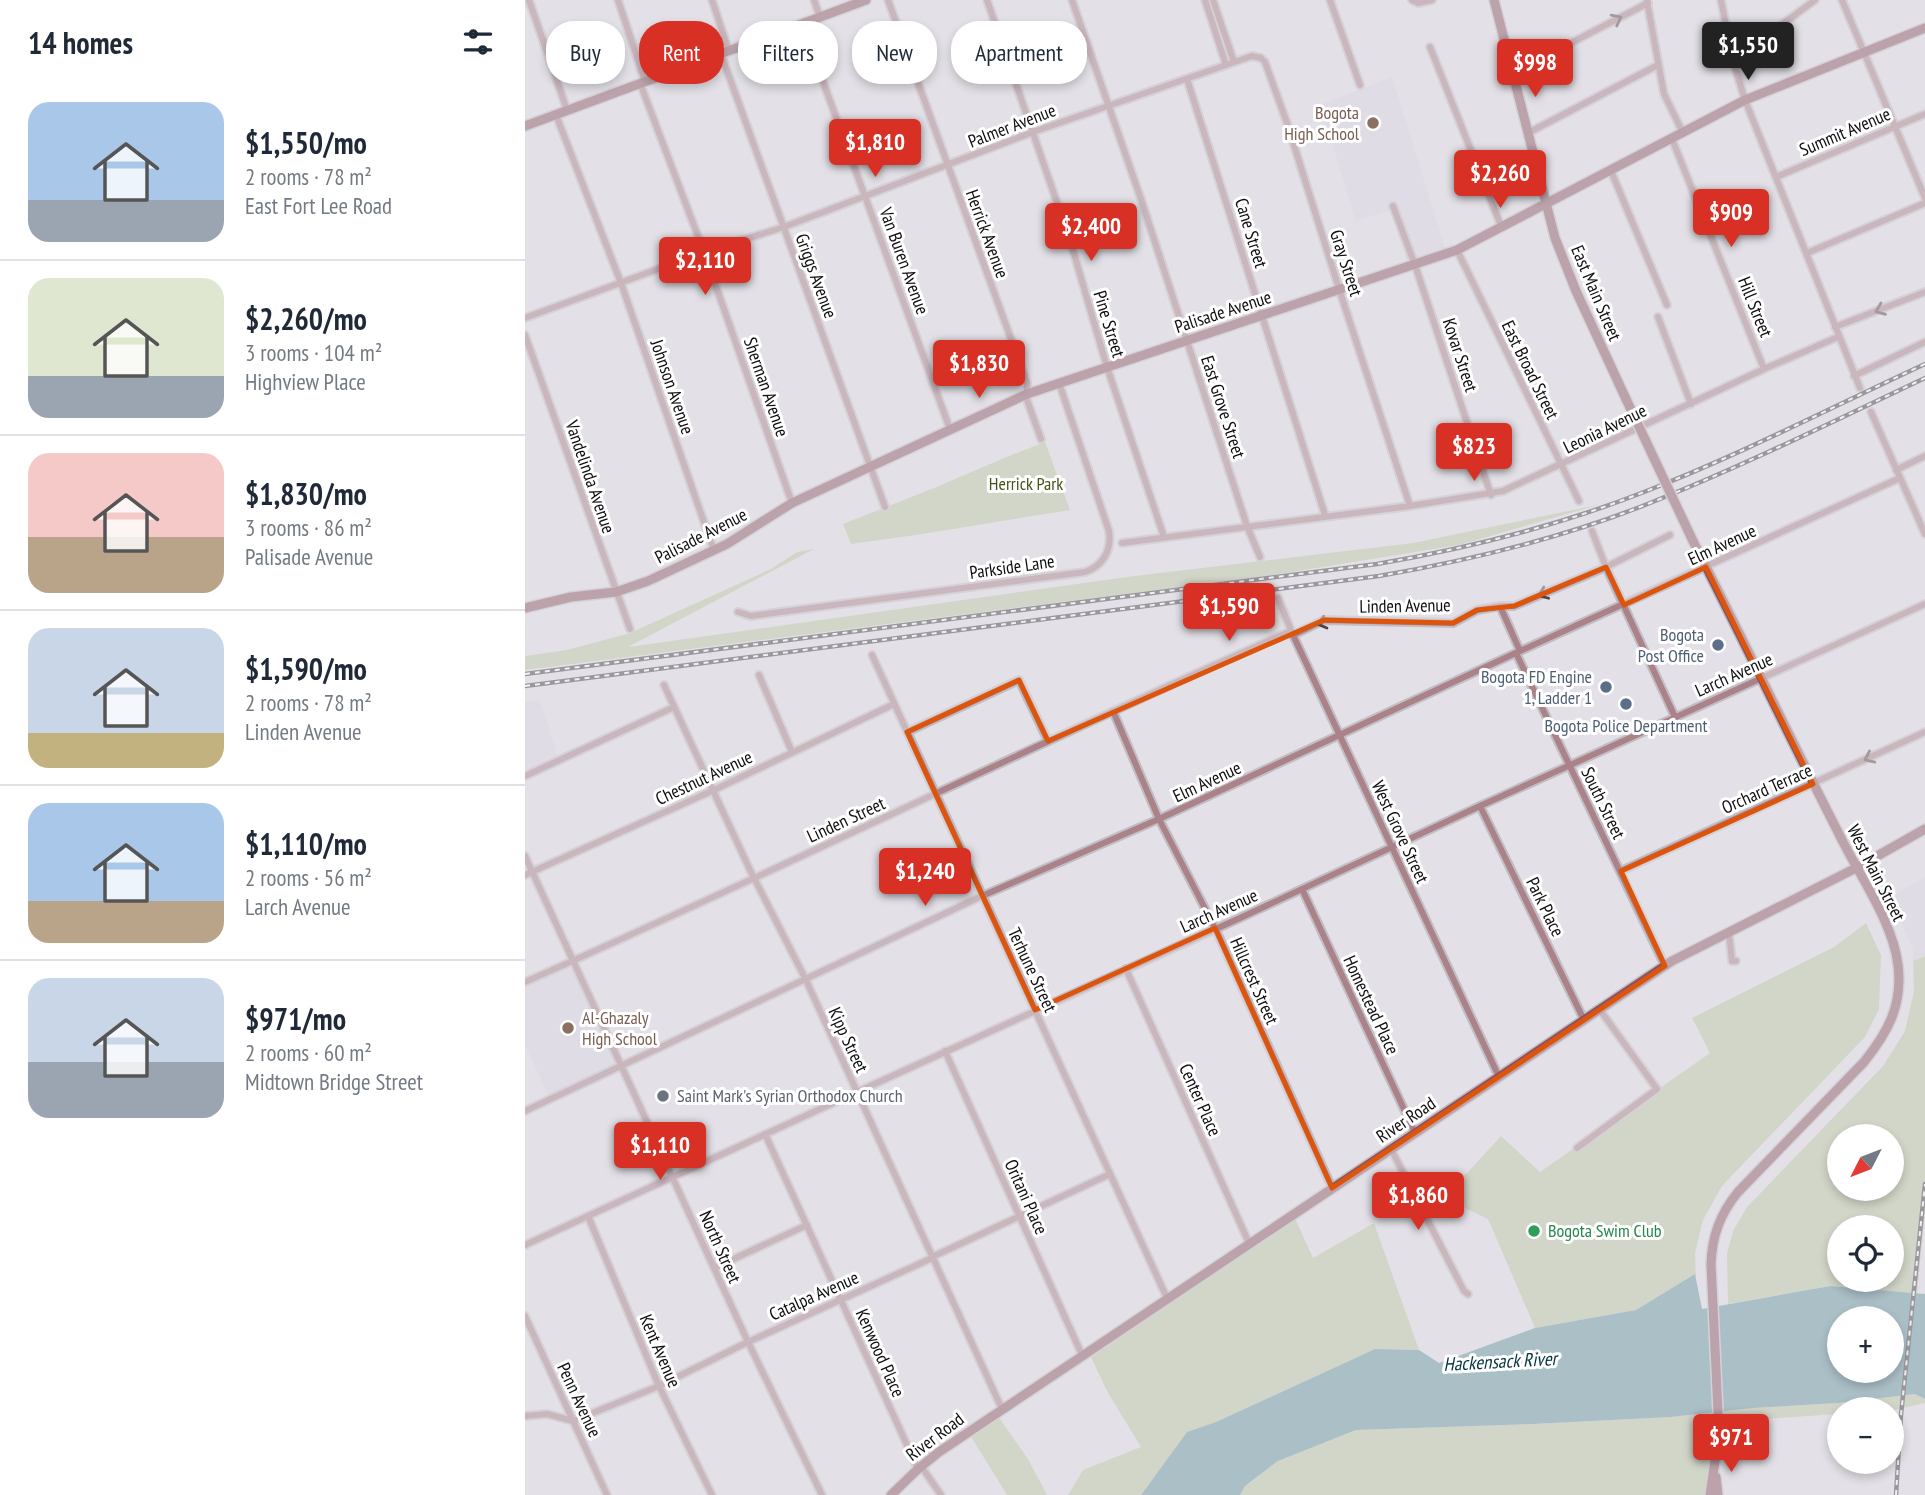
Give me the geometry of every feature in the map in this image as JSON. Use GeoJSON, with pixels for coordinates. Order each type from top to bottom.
{"type":"FeatureCollection","features":[{"type":"Feature","properties":{"kind":"main road"},"geometry":{"type":"LineString","coordinates":[[810,21],[866,0]]}},
{"type":"Feature","properties":{"kind":"main road","name":"East Main Street"},"geometry":{"type":"LineString","coordinates":[[1498,1],[1528,133],[1564,263],[1693,541]]}},
{"type":"Feature","properties":{"kind":"main road","name":"Palisade Avenue"},"geometry":{"type":"LineString","coordinates":[[525,608],[571,597],[616,592],[647,581],[714,551],[792,503],[1027,394],[1457,250],[1745,100],[1925,28]]}},
{"type":"Feature","properties":{"kind":"main road"},"geometry":{"type":"LineString","coordinates":[[725,52],[738,47]]}},
{"type":"Feature","properties":{"kind":"main road"},"geometry":{"type":"LineString","coordinates":[[525,126],[639,83]]}},
{"type":"Feature","properties":{"kind":"main road","name":"West Main Street"},"geometry":{"type":"LineString","coordinates":[[1693,541],[1856,868],[1877,904],[1894,944],[1899,985],[1896,1007],[1884,1034],[1864,1062],[1738,1192],[1723,1213],[1711,1251],[1718,1427],[1714,1458]]}},
{"type":"Feature","properties":{"kind":"main road","name":"River Road"},"geometry":{"type":"LineString","coordinates":[[891,1495],[920,1467],[1002,1409],[1665,966],[1856,868],[1925,829]]}},
{"type":"Feature","properties":{"kind":"main road"},"geometry":{"type":"LineString","coordinates":[[1710,1495],[1714,1458]]}},
{"type":"Feature","properties":{"kind":"main road"},"geometry":{"type":"LineString","coordinates":[[1714,1458],[1718,1495]]}},
{"type":"Feature","properties":{"kind":"street"},"geometry":{"type":"LineString","coordinates":[[529,0],[567,110]]}},
{"type":"Feature","properties":{"kind":"street","name":"Sherman Avenue"},"geometry":{"type":"LineString","coordinates":[[618,0],[639,72]]}},
{"type":"Feature","properties":{"kind":"street","name":"Griggs Avenue"},"geometry":{"type":"LineString","coordinates":[[712,0],[725,52],[784,228],[885,507]]}},
{"type":"Feature","properties":{"kind":"street"},"geometry":{"type":"LineString","coordinates":[[814,0],[820,17]]}},
{"type":"Feature","properties":{"kind":"street","name":"Herrick Avenue"},"geometry":{"type":"LineString","coordinates":[[887,0],[1027,383],[1027,400],[1041,439]]}},
{"type":"Feature","properties":{"kind":"street","name":"Pine Street"},"geometry":{"type":"LineString","coordinates":[[987,0],[1070,240],[1107,366],[1164,537]]}},
{"type":"Feature","properties":{"kind":"street","name":"East Grove Street"},"geometry":{"type":"LineString","coordinates":[[1072,0],[1142,202],[1247,526],[1260,557]]}},
{"type":"Feature","properties":{"kind":"street"},"geometry":{"type":"LineString","coordinates":[[1205,0],[1230,64]]}},
{"type":"Feature","properties":{"kind":"street"},"geometry":{"type":"LineString","coordinates":[[1213,0],[1230,64]]}},
{"type":"Feature","properties":{"kind":"street"},"geometry":{"type":"LineString","coordinates":[[1330,0],[1360,85]]}},
{"type":"Feature","properties":{"kind":"street"},"geometry":{"type":"LineString","coordinates":[[1412,0],[1418,3],[1432,0]]}},
{"type":"Feature","properties":{"kind":"street"},"geometry":{"type":"LineString","coordinates":[[1721,0],[1733,61],[1745,100],[1860,388]]}},
{"type":"Feature","properties":{"kind":"street"},"geometry":{"type":"LineString","coordinates":[[1733,61],[1815,0]]}},
{"type":"Feature","properties":{"kind":"street"},"geometry":{"type":"LineString","coordinates":[[1807,253],[1925,201],[1842,0]]}},
{"type":"Feature","properties":{"kind":"street"},"geometry":{"type":"LineString","coordinates":[[1513,73],[1647,2],[1664,94],[1683,133]]}},
{"type":"Feature","properties":{"kind":"street"},"geometry":{"type":"LineString","coordinates":[[1430,47],[1501,226]]}},
{"type":"Feature","properties":{"kind":"street","name":"Gray Street"},"geometry":{"type":"LineString","coordinates":[[1230,64],[1252,56],[1265,62],[1411,506]]}},
{"type":"Feature","properties":{"kind":"street","name":"Palmer Avenue"},"geometry":{"type":"LineString","coordinates":[[525,318],[704,252],[784,228],[1033,132],[1230,64]]}},
{"type":"Feature","properties":{"kind":"street"},"geometry":{"type":"LineString","coordinates":[[1528,133],[1658,65]]}},
{"type":"Feature","properties":{"kind":"street","name":"Cane Street"},"geometry":{"type":"LineString","coordinates":[[1187,79],[1325,515]]}},
{"type":"Feature","properties":{"kind":"street","name":"Sherman Avenue"},"geometry":{"type":"LineString","coordinates":[[643,84],[792,503]]}},
{"type":"Feature","properties":{"kind":"street","name":"Van Buren Avenue"},"geometry":{"type":"LineString","coordinates":[[824,84],[950,429]]}},
{"type":"Feature","properties":{"kind":"street","name":"Summit Avenue"},"geometry":{"type":"LineString","coordinates":[[1776,177],[1925,114]]}},
{"type":"Feature","properties":{"kind":"street","name":"Johnson Avenue"},"geometry":{"type":"LineString","coordinates":[[556,115],[621,283],[714,551]]}},
{"type":"Feature","properties":{"kind":"street","name":"Hill Street"},"geometry":{"type":"LineString","coordinates":[[1672,139],[1764,369]]}},
{"type":"Feature","properties":{"kind":"street"},"geometry":{"type":"LineString","coordinates":[[1611,171],[1667,305]]}},
{"type":"Feature","properties":{"kind":"street","name":"Kovar Street"},"geometry":{"type":"LineString","coordinates":[[1393,205],[1491,495]]}},
{"type":"Feature","properties":{"kind":"street","name":"East Broad Street"},"geometry":{"type":"LineString","coordinates":[[1457,250],[1579,501]]}},
{"type":"Feature","properties":{"kind":"street"},"geometry":{"type":"LineString","coordinates":[[1835,327],[1925,292]]}},
{"type":"Feature","properties":{"kind":"street"},"geometry":{"type":"LineString","coordinates":[[1658,317],[1691,404]]}},
{"type":"Feature","properties":{"kind":"street","name":"Vandelinda Avenue"},"geometry":{"type":"LineString","coordinates":[[525,335],[630,629]]}},
{"type":"Feature","properties":{"kind":"street","name":"Leonia Avenue"},"geometry":{"type":"LineString","coordinates":[[1122,543],[1491,495],[1561,466],[1764,369],[1838,337]]}},
{"type":"Feature","properties":{"kind":"street"},"geometry":{"type":"LineString","coordinates":[[1854,376],[1925,342]]}},
{"type":"Feature","properties":{"kind":"street","name":"Parkside Lane"},"geometry":{"type":"LineString","coordinates":[[738,612],[751,616],[1093,569],[1105,556],[1110,537],[1059,383]]}},
{"type":"Feature","properties":{"kind":"street"},"geometry":{"type":"LineString","coordinates":[[1871,412],[1925,534]]}},
{"type":"Feature","properties":{"kind":"street"},"geometry":{"type":"LineString","coordinates":[[1896,470],[1925,456]]}},
{"type":"Feature","properties":{"kind":"street","name":"Elm Avenue"},"geometry":{"type":"LineString","coordinates":[[525,1111],[982,896],[1159,819],[1900,478]]}},
{"type":"Feature","properties":{"kind":"street"},"geometry":{"type":"LineString","coordinates":[[1591,531],[1675,717]]}},
{"type":"Feature","properties":{"kind":"street","name":"Linden Avenue"},"geometry":{"type":"LineString","coordinates":[[1178,681],[1324,620],[1453,623],[1478,610],[1514,606],[1606,567],[1670,535]]}},
{"type":"Feature","properties":{"kind":"street","name":"West Grove Street"},"geometry":{"type":"LineString","coordinates":[[1278,598],[1499,1077]]}},
{"type":"Feature","properties":{"kind":"street","name":"Larch Avenue"},"geometry":{"type":"LineString","coordinates":[[525,1245],[1925,604]]}},
{"type":"Feature","properties":{"kind":"street","name":"South Street"},"geometry":{"type":"LineString","coordinates":[[1500,606],[1569,766],[1665,966]]}},
{"type":"Feature","properties":{"kind":"street","name":"Terhune Street"},"geometry":{"type":"LineString","coordinates":[[872,655],[1167,1298]]}},
{"type":"Feature","properties":{"kind":"street"},"geometry":{"type":"LineString","coordinates":[[759,675],[792,752]]}},
{"type":"Feature","properties":{"kind":"street"},"geometry":{"type":"LineString","coordinates":[[907,732],[1019,680],[1048,741]]}},
{"type":"Feature","properties":{"kind":"street","name":"Linden Street"},"geometry":{"type":"LineString","coordinates":[[525,982],[1178,681]]}},
{"type":"Feature","properties":{"kind":"street","name":"Kipp Street"},"geometry":{"type":"LineString","coordinates":[[664,685],[754,878],[805,978],[1002,1409]]}},
{"type":"Feature","properties":{"kind":"street","name":"Chestnut Avenue"},"geometry":{"type":"LineString","coordinates":[[529,874],[894,704]]}},
{"type":"Feature","properties":{"kind":"street"},"geometry":{"type":"LineString","coordinates":[[525,776],[674,707]]}},
{"type":"Feature","properties":{"kind":"street","name":"Hillcrest Street"},"geometry":{"type":"LineString","coordinates":[[1113,711],[1159,819],[1215,928],[1332,1188]]}},
{"type":"Feature","properties":{"kind":"street","name":"Orchard Terrace"},"geometry":{"type":"LineString","coordinates":[[1621,871],[1925,732]]}},
{"type":"Feature","properties":{"kind":"street","name":"Park Place"},"geometry":{"type":"LineString","coordinates":[[1480,806],[1584,1020]]}},
{"type":"Feature","properties":{"kind":"street","name":"North Street"},"geometry":{"type":"LineString","coordinates":[[525,856],[529,874],[574,961],[748,1342],[822,1495]]}},
{"type":"Feature","properties":{"kind":"street","name":"Homestead Place"},"geometry":{"type":"LineString","coordinates":[[1301,889],[1415,1133]]}},
{"type":"Feature","properties":{"kind":"street"},"geometry":{"type":"LineString","coordinates":[[1729,933],[1732,961],[1736,961]]}},
{"type":"Feature","properties":{"kind":"street","name":"Center Place"},"geometry":{"type":"LineString","coordinates":[[1126,969],[1249,1243]]}},
{"type":"Feature","properties":{"kind":"street"},"geometry":{"type":"LineString","coordinates":[[1577,1148],[1657,1089],[1600,1010]]}},
{"type":"Feature","properties":{"kind":"street","name":"Oritani Place"},"geometry":{"type":"LineString","coordinates":[[945,1051],[1083,1355]]}},
{"type":"Feature","properties":{"kind":"street","name":"Kenwood Place"},"geometry":{"type":"LineString","coordinates":[[765,1134],[920,1467],[941,1495]]}},
{"type":"Feature","properties":{"kind":"street"},"geometry":{"type":"LineString","coordinates":[[1391,1149],[1464,1291],[1468,1294]]}},
{"type":"Feature","properties":{"kind":"street","name":"Catalpa Avenue"},"geometry":{"type":"LineString","coordinates":[[573,1421],[659,1387],[748,1342],[1110,1174]]}},
{"type":"Feature","properties":{"kind":"street","name":"Kent Avenue"},"geometry":{"type":"LineString","coordinates":[[587,1216],[659,1387],[712,1495]]}},
{"type":"Feature","properties":{"kind":"street"},"geometry":{"type":"LineString","coordinates":[[714,1268],[807,1225]]}},
{"type":"Feature","properties":{"kind":"street","name":"Penn Avenue"},"geometry":{"type":"LineString","coordinates":[[525,1316],[607,1495]]}},
{"type":"Feature","properties":{"kind":"street"},"geometry":{"type":"LineString","coordinates":[[525,1416],[547,1414],[573,1421]]}},
{"type":"Feature","properties":{"kind":"highlighted area"},"geometry":{"type":"Polygon","coordinates":[[[1606,567],[1624,605],[1706,567],[1813,784],[1621,871],[1665,966],[1332,1188],[1215,928],[1035,1010],[907,732],[1019,680],[1048,741],[1324,620],[1453,623],[1477,610],[1514,606],[1606,567]]]}},
{"type":"Feature","properties":{"kind":"shaded area"},"geometry":{"type":"Polygon","coordinates":[[[1392,77],[1447,254],[1409,267],[1391,210],[1356,221],[1320,105],[1392,77]]]}},
{"type":"Feature","properties":{"kind":"shaded area"},"geometry":{"type":"Polygon","coordinates":[[[540,700],[559,761],[525,776],[525,702],[540,700]]]}},
{"type":"Feature","properties":{"kind":"shaded area"},"geometry":{"type":"Polygon","coordinates":[[[1925,877],[1925,956],[1913,961],[1913,949],[1890,897],[1925,877]]]}},
{"type":"Feature","properties":{"kind":"shaded area"},"geometry":{"type":"Polygon","coordinates":[[[574,961],[622,1066],[550,1099],[525,1045],[525,982],[574,961]]]}},
{"type":"Feature","properties":{"kind":"green space","name":"Herrick Park"},"geometry":{"type":"Polygon","coordinates":[[[1045,442],[1070,510],[851,544],[843,524],[1045,442]]]}},
{"type":"Feature","properties":{"kind":"green space"},"geometry":{"type":"Polygon","coordinates":[[[1602,504],[1459,545],[1267,576],[525,670],[525,656],[567,650],[630,633],[771,569],[797,552],[814,549],[628,647],[1134,576],[1413,543],[1602,504]]]}},
{"type":"Feature","properties":{"kind":"green space"},"geometry":{"type":"Polygon","coordinates":[[[1866,923],[1881,955],[1879,1009],[1865,1037],[1722,1186],[1703,1220],[1695,1253],[1696,1277],[1694,1275],[1636,1310],[1535,1328],[1488,1219],[1465,1208],[1456,1185],[1501,1136],[1540,1172],[1710,1053],[1692,1018],[1834,947],[1866,923]]]}},
{"type":"Feature","properties":{"kind":"green space"},"geometry":{"type":"Polygon","coordinates":[[[1925,956],[1925,1213],[1917,1294],[1895,1292],[1904,1292],[1904,1215],[1827,1215],[1827,1287],[1728,1304],[1727,1254],[1733,1231],[1747,1207],[1827,1124],[1827,1201],[1904,1201],[1904,1124],[1827,1124],[1883,1066],[1905,1031],[1914,991],[1913,961],[1925,956]]]}},
{"type":"Feature","properties":{"kind":"green space"},"geometry":{"type":"Polygon","coordinates":[[[1293,1214],[1313,1258],[1374,1223],[1419,1350],[1375,1349],[1216,1422],[1187,1432],[1141,1495],[1068,1495],[1083,1470],[1141,1447],[1108,1393],[1088,1351],[1293,1214]]]}},
{"type":"Feature","properties":{"kind":"green space"},"geometry":{"type":"Polygon","coordinates":[[[1915,1394],[1925,1399],[1925,1403],[1904,1408],[1904,1397],[1889,1397],[1915,1394]]]}},
{"type":"Feature","properties":{"kind":"green space"},"geometry":{"type":"Polygon","coordinates":[[[1827,1404],[1827,1415],[1718,1422],[1710,1495],[1240,1495],[1245,1486],[1278,1461],[1356,1430],[1671,1417],[1827,1404]]]}},
{"type":"Feature","properties":{"kind":"green space"},"geometry":{"type":"Polygon","coordinates":[[[996,1413],[1028,1459],[1047,1495],[1007,1495],[968,1432],[996,1413]]]}},
{"type":"Feature","properties":{"kind":"water","name":"Hackensack River"},"geometry":{"type":"Polygon","coordinates":[[[1695,1274],[1702,1309],[1827,1287],[1827,1292],[1925,1294],[1925,1399],[1915,1394],[1889,1397],[1827,1397],[1827,1404],[1671,1417],[1356,1430],[1278,1461],[1245,1486],[1240,1495],[1141,1495],[1187,1432],[1216,1422],[1375,1349],[1419,1350],[1439,1363],[1535,1328],[1636,1310],[1695,1274]]]}},
{"type":"Feature","properties":{"kind":"railway"},"geometry":{"type":"LineString","coordinates":[[525,674],[1377,564],[1445,551],[1546,526],[1680,478],[1925,364]]}},
{"type":"Feature","properties":{"kind":"railway"},"geometry":{"type":"LineString","coordinates":[[525,686],[1379,576],[1448,563],[1517,547],[1617,516],[1754,459],[1925,378]]}},
{"type":"Feature","properties":{"kind":"railway"},"geometry":{"type":"LineString","coordinates":[[1896,1495],[1901,1415],[1925,1184]]}},
{"type":"Feature","properties":{"kind":"place","name":"Bogota High School"},"geometry":{"type":"Point","coordinates":[1373,123]}},
{"type":"Feature","properties":{"kind":"place","name":"Bogota Post Office"},"geometry":{"type":"Point","coordinates":[1718,645]}},
{"type":"Feature","properties":{"kind":"place","name":"Bogota FD Engine 1, Ladder 1"},"geometry":{"type":"Point","coordinates":[1606,687]}},
{"type":"Feature","properties":{"kind":"place","name":"Bogota Police Department"},"geometry":{"type":"Point","coordinates":[1626,704]}},
{"type":"Feature","properties":{"kind":"place","name":"Al-Ghazaly High School"},"geometry":{"type":"Point","coordinates":[568,1028]}},
{"type":"Feature","properties":{"kind":"place","name":"Saint Mark's Syrian Orthodox Church"},"geometry":{"type":"Point","coordinates":[663,1096]}},
{"type":"Feature","properties":{"kind":"place","name":"Bogota Swim Club"},"geometry":{"type":"Point","coordinates":[1534,1231]}}]}
